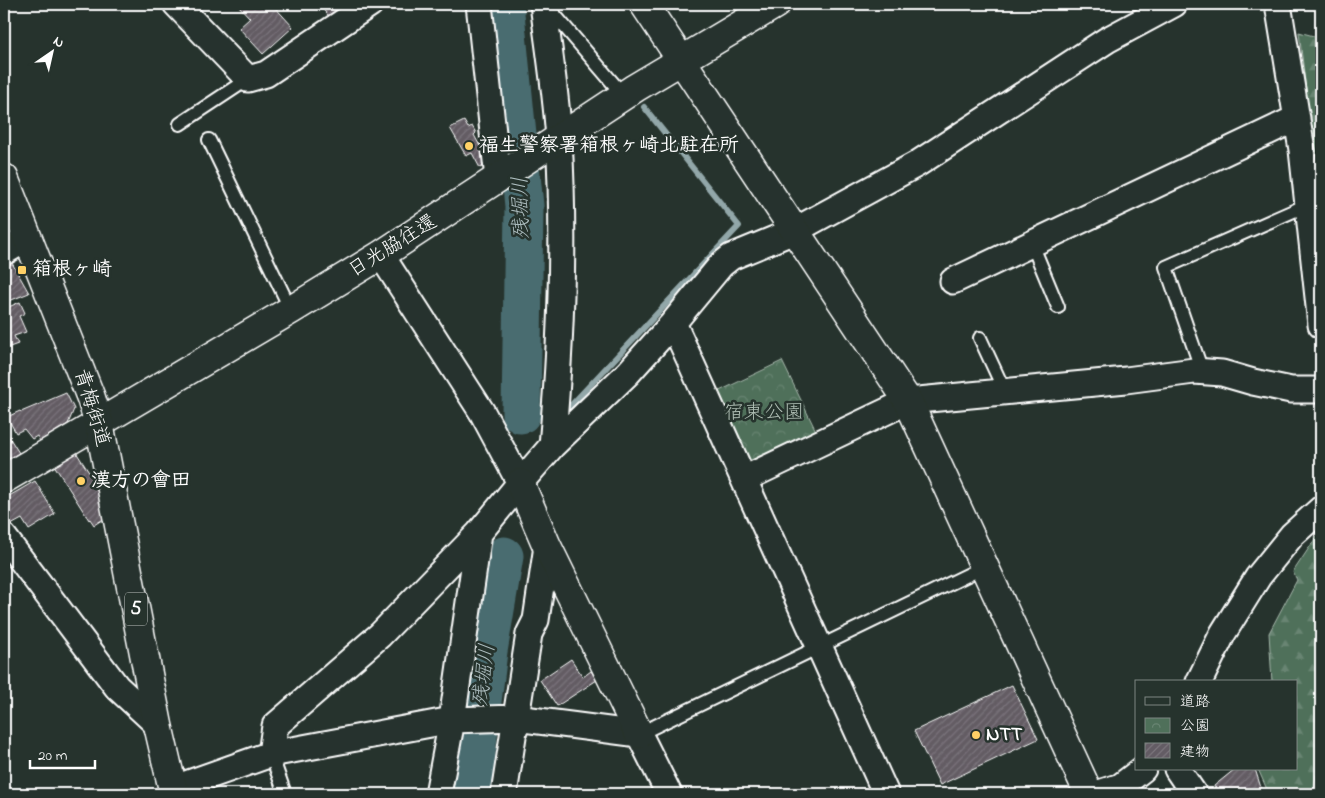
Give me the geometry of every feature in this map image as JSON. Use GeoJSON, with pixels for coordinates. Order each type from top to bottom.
{"type":"FeatureCollection","features":[{"type":"Feature","properties":{"kind":"street"},"geometry":{"type":"LineString","coordinates":[[176,4],[248,79],[266,74],[370,4]]}},
{"type":"Feature","properties":{"kind":"street"},"geometry":{"type":"LineString","coordinates":[[479,4],[502,177]]}},
{"type":"Feature","properties":{"kind":"street"},"geometry":{"type":"LineString","coordinates":[[544,4],[562,256],[560,332],[552,446]]}},
{"type":"Feature","properties":{"kind":"street"},"geometry":{"type":"LineString","coordinates":[[644,4],[908,401],[1089,794]]}},
{"type":"Feature","properties":{"kind":"street","name":"日光脇往還"},"geometry":{"type":"LineString","coordinates":[[4,479],[381,255],[624,96],[776,4]]}},
{"type":"Feature","properties":{"kind":"street"},"geometry":{"type":"LineString","coordinates":[[272,754],[275,726],[380,635],[479,533],[552,446],[628,373],[721,265],[731,257],[794,231],[917,164],[1107,40],[1174,4]]}},
{"type":"Feature","properties":{"kind":"street"},"geometry":{"type":"LineString","coordinates":[[1278,4],[1297,118],[1321,324]]}},
{"type":"Feature","properties":{"kind":"street"},"geometry":{"type":"LineString","coordinates":[[953,281],[1297,118]]}},
{"type":"Feature","properties":{"kind":"street","name":"青梅街道"},"geometry":{"type":"LineString","coordinates":[[4,178],[91,398],[99,423],[158,725],[173,792]]}},
{"type":"Feature","properties":{"kind":"street"},"geometry":{"type":"LineString","coordinates":[[4,252],[28,238]]}},
{"type":"Feature","properties":{"kind":"street"},"geometry":{"type":"LineString","coordinates":[[381,255],[482,412],[520,483],[548,546],[669,794]]}},
{"type":"Feature","properties":{"kind":"street"},"geometry":{"type":"LineString","coordinates":[[673,323],[886,794]]}},
{"type":"Feature","properties":{"kind":"street"},"geometry":{"type":"LineString","coordinates":[[744,479],[908,401],[1126,380],[1194,371],[1222,373],[1290,390],[1321,390]]}},
{"type":"Feature","properties":{"kind":"street"},"geometry":{"type":"LineString","coordinates":[[1200,680],[1223,633],[1258,578],[1292,535],[1321,509]]}},
{"type":"Feature","properties":{"kind":"street"},"geometry":{"type":"LineString","coordinates":[[438,794],[455,719],[479,533]]}},
{"type":"Feature","properties":{"kind":"street"},"geometry":{"type":"LineString","coordinates":[[4,537],[117,687],[158,725]]}},
{"type":"Feature","properties":{"kind":"street"},"geometry":{"type":"LineString","coordinates":[[504,794],[513,718],[529,634],[536,620],[548,546]]}},
{"type":"Feature","properties":{"kind":"street"},"geometry":{"type":"LineString","coordinates":[[173,792],[272,754],[455,719],[513,718],[639,734]]}},
{"type":"Feature","properties":{"kind":"street"},"geometry":{"type":"LineString","coordinates":[[1096,794],[1121,786],[1142,770]]}},
{"type":"Feature","properties":{"kind":"street"},"geometry":{"type":"LineString","coordinates":[[1178,770],[1194,794]]}},
{"type":"Feature","properties":{"kind":"lane"},"geometry":{"type":"LineString","coordinates":[[544,4],[624,96]]}},
{"type":"Feature","properties":{"kind":"lane"},"geometry":{"type":"LineString","coordinates":[[180,124],[248,79]]}},
{"type":"Feature","properties":{"kind":"lane"},"geometry":{"type":"LineString","coordinates":[[208,140],[291,310]]}},
{"type":"Feature","properties":{"kind":"lane"},"geometry":{"type":"LineString","coordinates":[[1202,371],[1166,267],[1307,205]]}},
{"type":"Feature","properties":{"kind":"lane"},"geometry":{"type":"LineString","coordinates":[[1032,244],[1058,307]]}},
{"type":"Feature","properties":{"kind":"lane"},"geometry":{"type":"LineString","coordinates":[[980,338],[1005,392]]}},
{"type":"Feature","properties":{"kind":"lane"},"geometry":{"type":"LineString","coordinates":[[639,734],[984,568]]}},
{"type":"Feature","properties":{"kind":"lane"},"geometry":{"type":"LineString","coordinates":[[272,754],[285,794]]}},
{"type":"Feature","properties":{"kind":"green space"},"geometry":{"type":"Polygon","coordinates":[[[1299,32],[1321,38],[1321,213],[1299,32]]]}},
{"type":"Feature","properties":{"kind":"green space","name":"宿東公園"},"geometry":{"type":"Polygon","coordinates":[[[782,361],[816,431],[745,465],[711,395],[782,361]]]}},
{"type":"Feature","properties":{"kind":"green space"},"geometry":{"type":"Polygon","coordinates":[[[1321,530],[1321,774],[1316,775],[1313,794],[1269,794],[1258,770],[1298,770],[1298,680],[1272,680],[1269,633],[1297,580],[1293,572],[1321,530]]]}},
{"type":"Feature","properties":{"kind":"building"},"geometry":{"type":"Polygon","coordinates":[[[237,4],[272,4],[293,27],[263,54],[239,28],[250,18],[237,4]]]}},
{"type":"Feature","properties":{"kind":"building"},"geometry":{"type":"Polygon","coordinates":[[[318,4],[357,4],[335,23],[318,4]]]}},
{"type":"Feature","properties":{"kind":"building"},"geometry":{"type":"Polygon","coordinates":[[[464,121],[468,128],[472,126],[476,133],[474,135],[489,163],[480,168],[472,153],[466,156],[450,128],[464,121]]]}},
{"type":"Feature","properties":{"kind":"building"},"geometry":{"type":"Polygon","coordinates":[[[8,256],[29,293],[4,303],[4,258],[8,256]]]}},
{"type":"Feature","properties":{"kind":"building"},"geometry":{"type":"Polygon","coordinates":[[[20,302],[25,313],[19,316],[26,332],[14,336],[18,344],[4,349],[4,309],[20,302]]]}},
{"type":"Feature","properties":{"kind":"building"},"geometry":{"type":"Polygon","coordinates":[[[66,393],[74,409],[68,424],[40,441],[37,436],[32,439],[24,429],[16,433],[7,417],[66,393]]]}},
{"type":"Feature","properties":{"kind":"building"},"geometry":{"type":"Polygon","coordinates":[[[4,429],[19,453],[4,462],[4,429]]]}},
{"type":"Feature","properties":{"kind":"building"},"geometry":{"type":"Polygon","coordinates":[[[76,452],[104,496],[105,518],[94,525],[54,465],[76,452]]]}},
{"type":"Feature","properties":{"kind":"building"},"geometry":{"type":"Polygon","coordinates":[[[35,481],[55,514],[29,530],[22,519],[9,526],[4,517],[4,499],[35,481]]]}},
{"type":"Feature","properties":{"kind":"building"},"geometry":{"type":"Polygon","coordinates":[[[571,659],[583,677],[591,671],[597,680],[557,706],[540,680],[571,659]]]}},
{"type":"Feature","properties":{"kind":"building","name":"NTT"},"geometry":{"type":"Polygon","coordinates":[[[1012,685],[1038,739],[940,785],[914,731],[1012,685]]]}},
{"type":"Feature","properties":{"kind":"building"},"geometry":{"type":"Polygon","coordinates":[[[1234,770],[1255,770],[1263,794],[1217,794],[1214,786],[1234,770]]]}},
{"type":"Feature","properties":{"kind":"waterway","name":"残堀川"},"geometry":{"type":"LineString","coordinates":[[504,4],[524,206],[521,414]]}},
{"type":"Feature","properties":{"kind":"waterway"},"geometry":{"type":"LineString","coordinates":[[562,415],[739,226],[644,107]]}},
{"type":"Feature","properties":{"kind":"waterway"},"geometry":{"type":"LineString","coordinates":[[521,414],[547,417]]}},
{"type":"Feature","properties":{"kind":"waterway","name":"残堀川"},"geometry":{"type":"LineString","coordinates":[[471,794],[488,651],[504,556]]}},
{"type":"Feature","properties":{"kind":"place","name":"福生警察署箱根ヶ崎北駐在所"},"geometry":{"type":"Point","coordinates":[469,146]}},
{"type":"Feature","properties":{"kind":"place","name":"箱根ヶ崎"},"geometry":{"type":"Point","coordinates":[22,270]}},
{"type":"Feature","properties":{"kind":"place","name":"漢方の會田"},"geometry":{"type":"Point","coordinates":[81,481]}},
{"type":"Feature","properties":{"kind":"place","name":"NTT"},"geometry":{"type":"Point","coordinates":[976,735]}}]}
